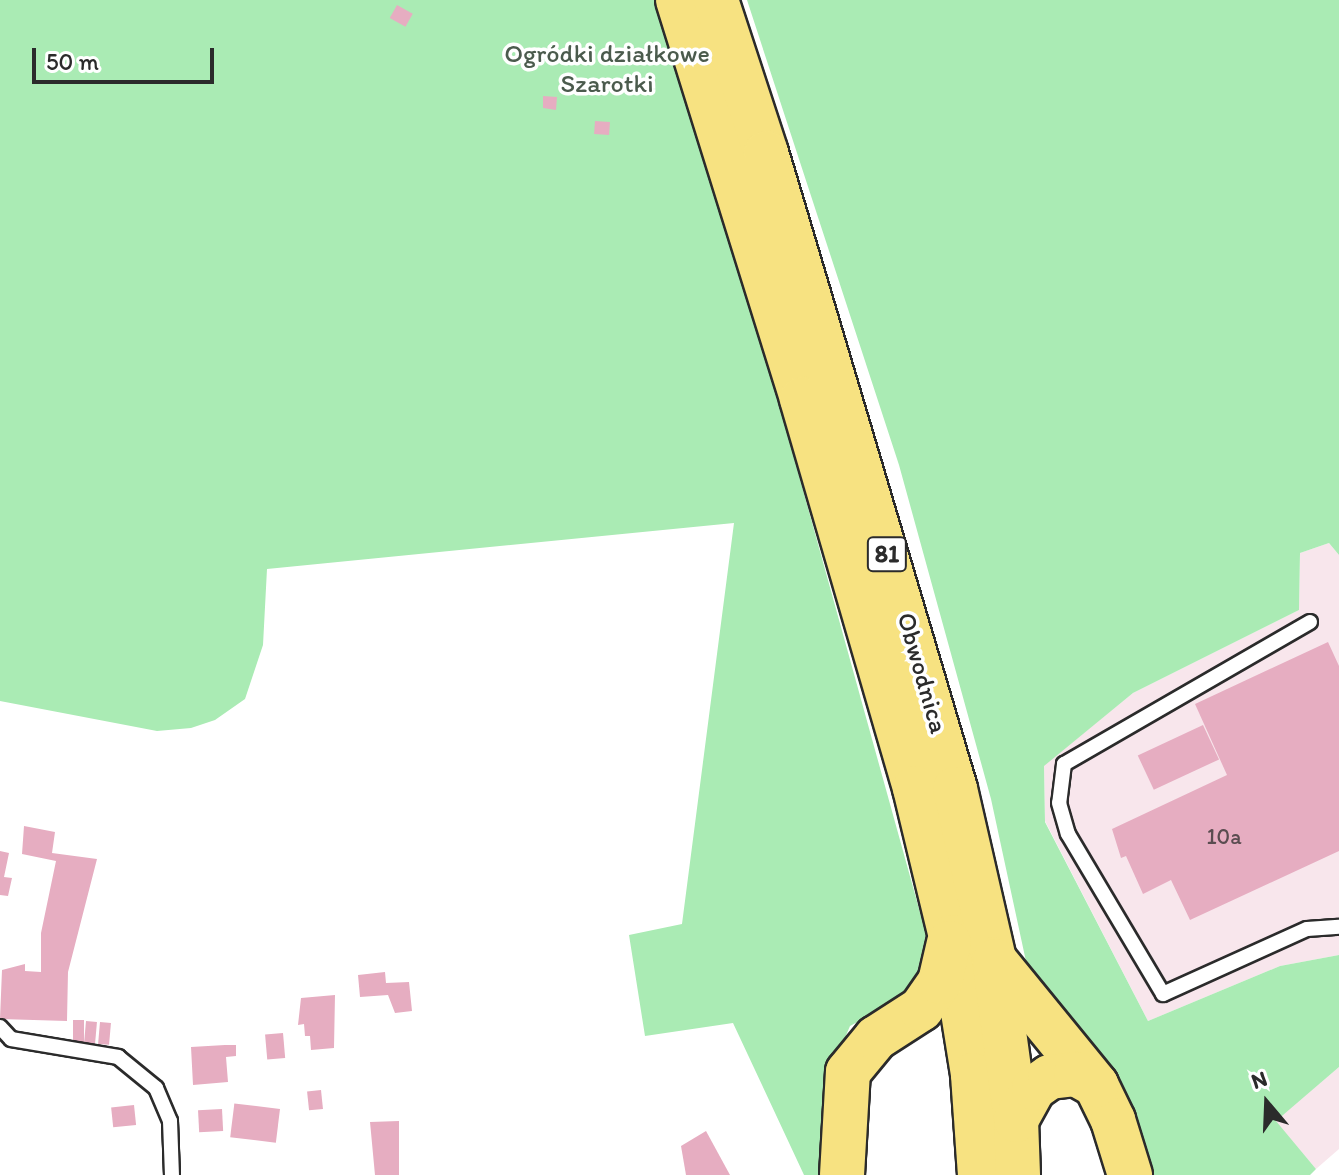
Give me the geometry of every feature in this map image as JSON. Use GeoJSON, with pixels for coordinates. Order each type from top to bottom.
{"type":"FeatureCollection","features":[{"type":"Feature","properties":{"kind":"main road","name":"Obwodnica"},"geometry":{"type":"LineString","coordinates":[[678,0],[811,429],[915,788],[951,937],[973,1075],[980,1175]]}},
{"type":"Feature","properties":{"kind":"main road","name":"Obwodnica"},"geometry":{"type":"LineString","coordinates":[[716,0],[766,153],[955,789],[994,959],[1016,1120],[1018,1175]]}},
{"type":"Feature","properties":{"kind":"main road"},"geometry":{"type":"LineString","coordinates":[[842,1175],[848,1072],[862,1051],[921,1009],[940,982],[951,937]]}},
{"type":"Feature","properties":{"kind":"main road"},"geometry":{"type":"LineString","coordinates":[[994,959],[1096,1085],[1113,1120],[1130,1175]]}},
{"type":"Feature","properties":{"kind":"main road"},"geometry":{"type":"LineString","coordinates":[[896,1026],[936,1036],[973,1075]]}},
{"type":"Feature","properties":{"kind":"main road"},"geometry":{"type":"LineString","coordinates":[[1016,1120],[1034,1088],[1050,1077],[1076,1074],[1096,1085]]}},
{"type":"Feature","properties":{"kind":"lane"},"geometry":{"type":"LineString","coordinates":[[1310,622],[1064,764],[1059,803],[1068,834],[1163,994],[1307,929],[1339,927]]}},
{"type":"Feature","properties":{"kind":"lane"},"geometry":{"type":"LineString","coordinates":[[0,1027],[11,1039],[118,1057],[156,1088],[170,1121],[172,1175]]}},
{"type":"Feature","properties":{"kind":"shaded area"},"geometry":{"type":"Polygon","coordinates":[[[1329,543],[1339,555],[1339,955],[1280,966],[1148,1021],[1045,821],[1044,765],[1133,693],[1299,610],[1300,553],[1329,543]]]}},
{"type":"Feature","properties":{"kind":"shaded area"},"geometry":{"type":"Polygon","coordinates":[[[1339,1067],[1339,1149],[1316,1169],[1275,1121],[1339,1067]]]}},
{"type":"Feature","properties":{"kind":"green space","name":"Ogródki działkowe Szarotki"},"geometry":{"type":"Polygon","coordinates":[[[0,0],[656,0],[713,165],[931,952],[921,981],[903,997],[850,1026],[832,1068],[826,1175],[804,1175],[733,1023],[645,1036],[629,935],[682,924],[734,523],[267,569],[263,645],[245,699],[215,720],[191,728],[157,731],[0,701],[0,0]]]}},
{"type":"Feature","properties":{"kind":"green space"},"geometry":{"type":"Polygon","coordinates":[[[747,0],[1339,0],[1339,555],[1329,543],[1300,553],[1299,610],[1133,693],[1044,766],[1045,822],[1148,1021],[1280,966],[1339,955],[1339,1067],[1276,1121],[1316,1169],[1310,1175],[1146,1175],[1030,980],[991,799],[899,465],[747,0]]]}},
{"type":"Feature","properties":{"kind":"building"},"geometry":{"type":"Polygon","coordinates":[[[397,5],[413,14],[405,27],[390,18],[397,5]]]}},
{"type":"Feature","properties":{"kind":"building"},"geometry":{"type":"Polygon","coordinates":[[[543,96],[557,97],[556,110],[543,108],[543,96]]]}},
{"type":"Feature","properties":{"kind":"building"},"geometry":{"type":"Polygon","coordinates":[[[595,121],[610,122],[609,135],[594,134],[595,121]]]}},
{"type":"Feature","properties":{"kind":"building"},"geometry":{"type":"Polygon","coordinates":[[[1328,642],[1339,666],[1339,851],[1190,920],[1171,880],[1143,894],[1126,856],[1121,858],[1112,829],[1227,775],[1195,704],[1328,642]]]}},
{"type":"Feature","properties":{"kind":"building"},"geometry":{"type":"Polygon","coordinates":[[[1203,725],[1219,759],[1154,790],[1138,755],[1203,725]]]}},
{"type":"Feature","properties":{"kind":"building"},"geometry":{"type":"Polygon","coordinates":[[[24,826],[55,832],[52,853],[97,859],[68,972],[67,1021],[0,1019],[2,970],[25,964],[25,971],[41,972],[41,933],[56,861],[22,854],[24,826]]]}},
{"type":"Feature","properties":{"kind":"building"},"geometry":{"type":"Polygon","coordinates":[[[0,851],[9,853],[4,877],[12,878],[8,896],[0,895],[0,851]]]}},
{"type":"Feature","properties":{"kind":"building"},"geometry":{"type":"Polygon","coordinates":[[[385,972],[386,983],[409,982],[412,1011],[395,1013],[388,995],[360,997],[358,975],[385,972]]]}},
{"type":"Feature","properties":{"kind":"building"},"geometry":{"type":"Polygon","coordinates":[[[335,995],[334,1048],[311,1050],[310,1036],[305,1036],[304,1024],[298,1025],[301,998],[335,995]]]}},
{"type":"Feature","properties":{"kind":"building"},"geometry":{"type":"Polygon","coordinates":[[[73,1020],[84,1020],[84,1042],[73,1042],[73,1020]]]}},
{"type":"Feature","properties":{"kind":"building"},"geometry":{"type":"Polygon","coordinates":[[[86,1021],[97,1022],[95,1044],[84,1043],[86,1021]]]}},
{"type":"Feature","properties":{"kind":"building"},"geometry":{"type":"Polygon","coordinates":[[[100,1022],[111,1023],[109,1045],[98,1044],[100,1022]]]}},
{"type":"Feature","properties":{"kind":"building"},"geometry":{"type":"Polygon","coordinates":[[[283,1033],[285,1058],[267,1059],[265,1035],[283,1033]]]}},
{"type":"Feature","properties":{"kind":"building"},"geometry":{"type":"Polygon","coordinates":[[[236,1045],[236,1056],[226,1057],[228,1082],[193,1085],[191,1047],[236,1045]]]}},
{"type":"Feature","properties":{"kind":"building"},"geometry":{"type":"Polygon","coordinates":[[[321,1090],[323,1109],[309,1110],[307,1091],[321,1090]]]}},
{"type":"Feature","properties":{"kind":"building"},"geometry":{"type":"Polygon","coordinates":[[[234,1103],[280,1109],[276,1143],[230,1137],[234,1103]]]}},
{"type":"Feature","properties":{"kind":"building"},"geometry":{"type":"Polygon","coordinates":[[[134,1105],[136,1125],[113,1127],[111,1107],[134,1105]]]}},
{"type":"Feature","properties":{"kind":"building"},"geometry":{"type":"Polygon","coordinates":[[[222,1109],[223,1131],[199,1132],[198,1110],[222,1109]]]}},
{"type":"Feature","properties":{"kind":"building"},"geometry":{"type":"Polygon","coordinates":[[[399,1121],[399,1175],[375,1175],[370,1122],[399,1121]]]}},
{"type":"Feature","properties":{"kind":"building"},"geometry":{"type":"Polygon","coordinates":[[[706,1131],[730,1175],[686,1175],[681,1146],[706,1131]]]}}]}
